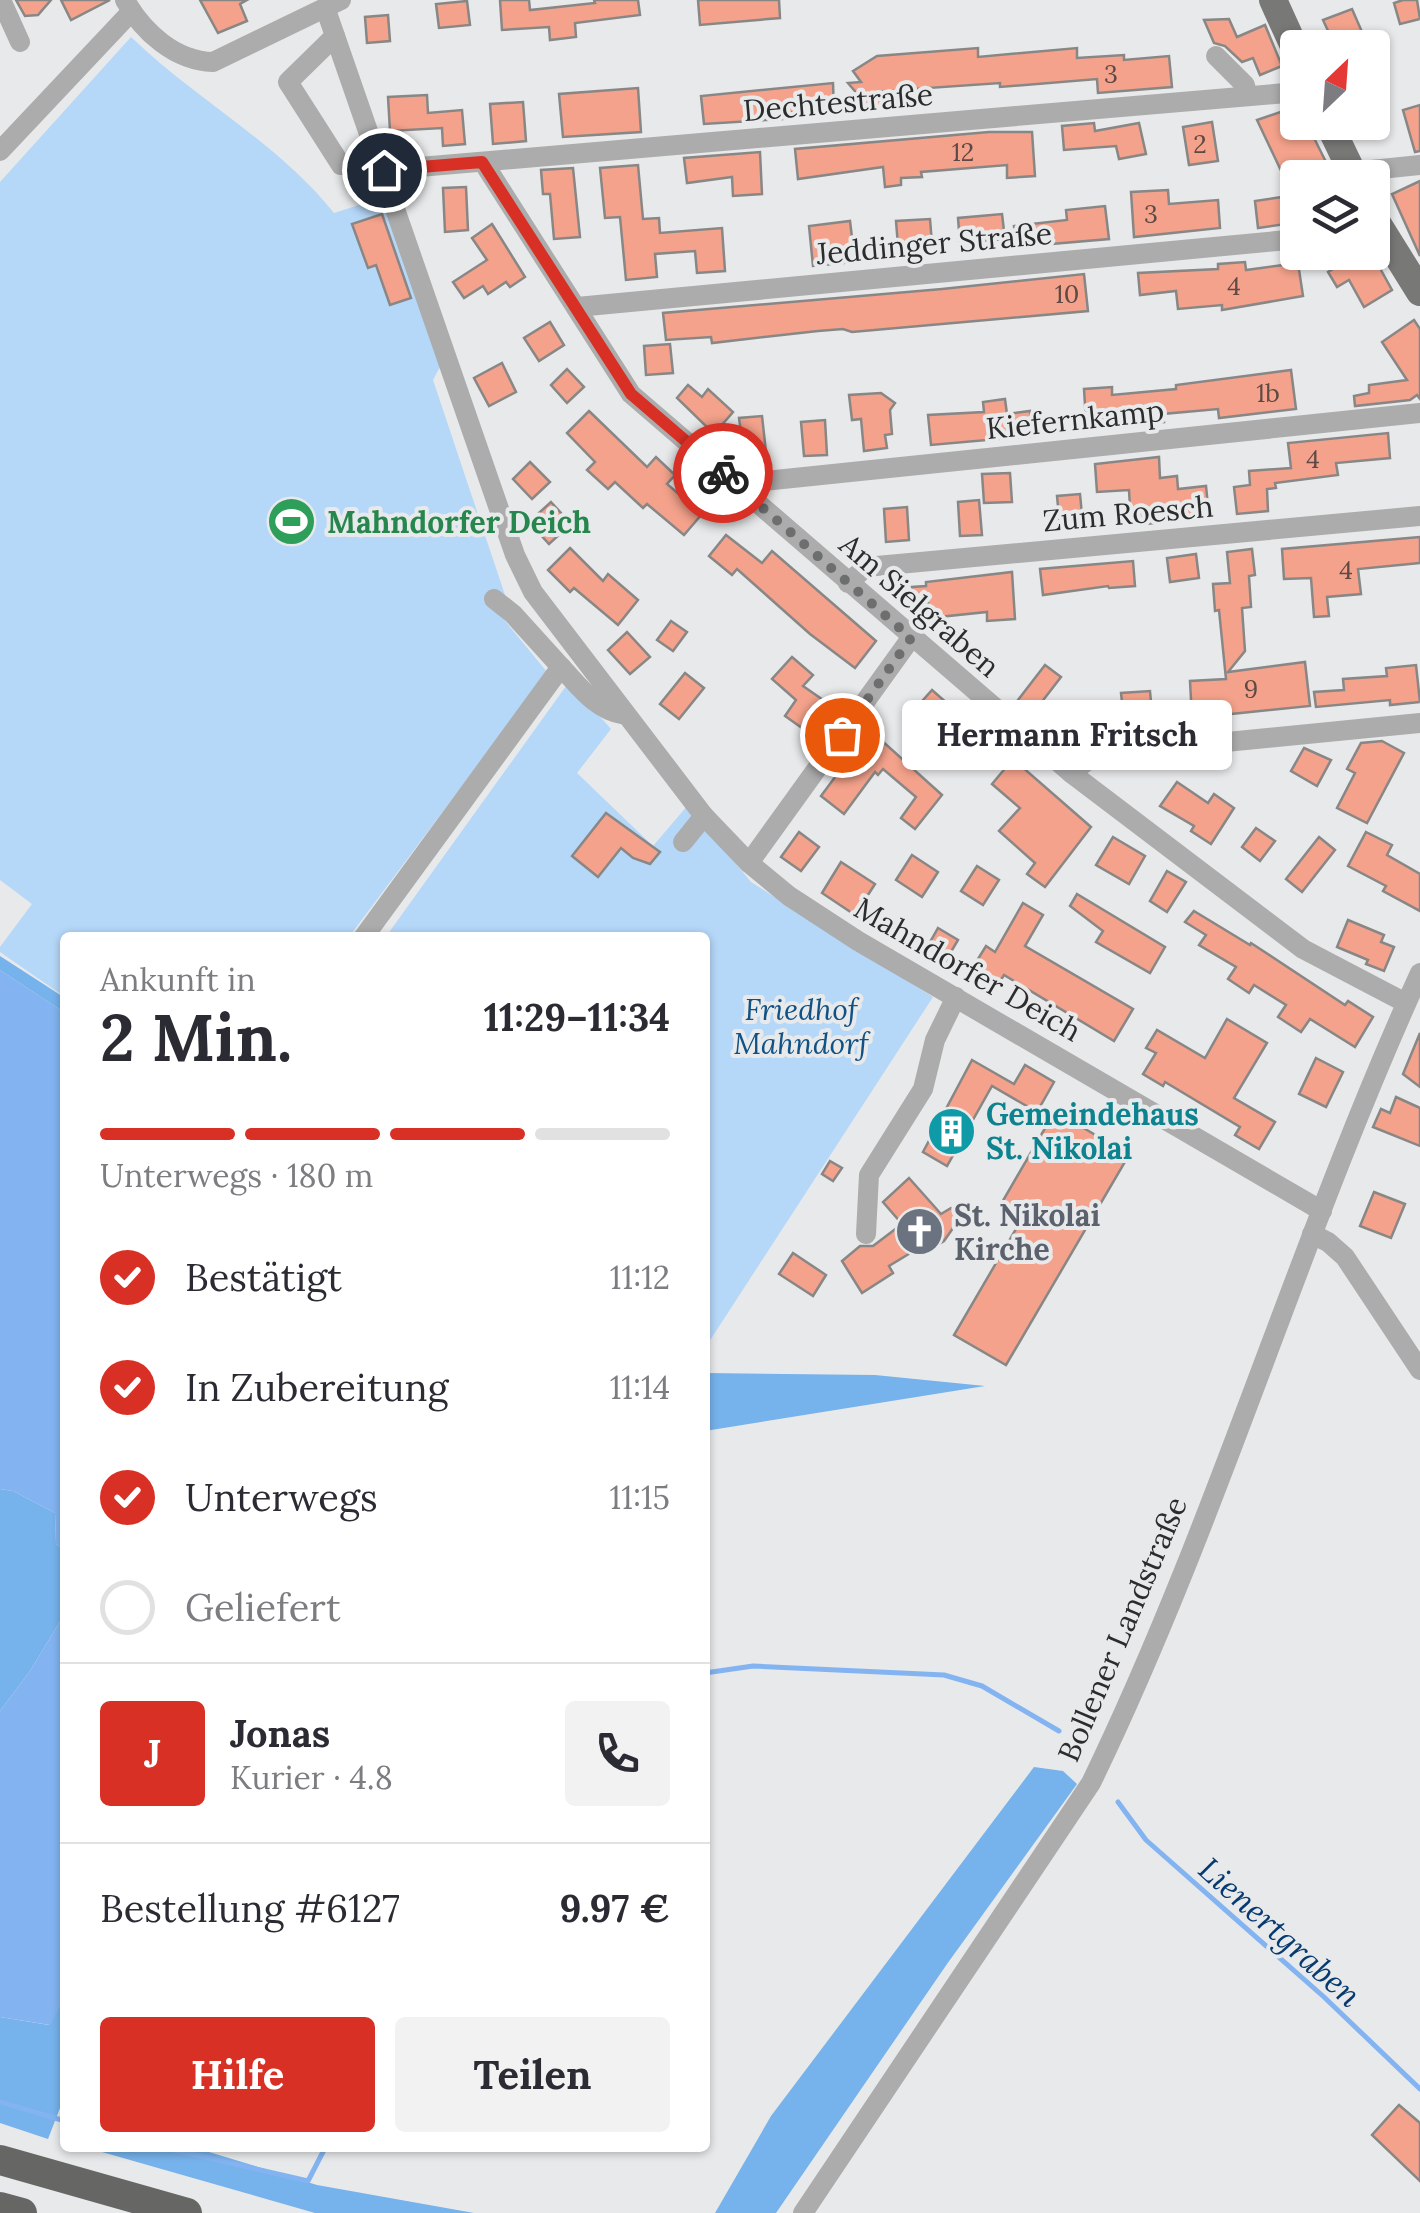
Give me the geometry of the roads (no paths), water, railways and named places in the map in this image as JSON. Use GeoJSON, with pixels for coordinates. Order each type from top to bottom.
{"type":"FeatureCollection","features":[{"type":"Feature","properties":{"kind":"highway"},"geometry":{"type":"LineString","coordinates":[[0,2160],[187,2213]]}},
{"type":"Feature","properties":{"kind":"highway"},"geometry":{"type":"LineString","coordinates":[[0,2207],[22,2213]]}},
{"type":"Feature","properties":{"kind":"main road"},"geometry":{"type":"LineString","coordinates":[[1279,1],[1289,30]]}},
{"type":"Feature","properties":{"kind":"main road"},"geometry":{"type":"LineString","coordinates":[[1390,248],[1420,292]]}},
{"type":"Feature","properties":{"kind":"street"},"geometry":{"type":"LineString","coordinates":[[0,0],[20,42]]}},
{"type":"Feature","properties":{"kind":"street"},"geometry":{"type":"LineString","coordinates":[[0,151],[128,6],[149,32],[177,53],[196,62],[214,62],[333,5]]}},
{"type":"Feature","properties":{"kind":"street","name":"Mahndorfer Deich"},"geometry":{"type":"LineString","coordinates":[[333,5],[335,36],[515,554],[532,592],[704,816],[749,863],[830,923],[1322,1211]]}},
{"type":"Feature","properties":{"kind":"street","name":"Dechtestraße"},"geometry":{"type":"LineString","coordinates":[[335,36],[288,82],[341,165],[362,162],[384,170],[1280,93]]}},
{"type":"Feature","properties":{"kind":"street"},"geometry":{"type":"LineString","coordinates":[[1216,56],[1244,85],[1247,96]]}},
{"type":"Feature","properties":{"kind":"street","name":"Am Sielgraben"},"geometry":{"type":"LineString","coordinates":[[482,162],[631,394],[1071,773],[1304,949],[1409,1013]]}},
{"type":"Feature","properties":{"kind":"street"},"geometry":{"type":"LineString","coordinates":[[1390,169],[1420,165]]}},
{"type":"Feature","properties":{"kind":"street","name":"Jeddinger Straße"},"geometry":{"type":"LineString","coordinates":[[576,307],[1280,241]]}},
{"type":"Feature","properties":{"kind":"street","name":"Kiefernkamp"},"geometry":{"type":"LineString","coordinates":[[736,484],[1420,413]]}},
{"type":"Feature","properties":{"kind":"street","name":"Zum Roesch"},"geometry":{"type":"LineString","coordinates":[[848,583],[866,568],[1420,516]]}},
{"type":"Feature","properties":{"kind":"street"},"geometry":{"type":"LineString","coordinates":[[494,599],[514,614],[561,668],[609,712],[624,714]]}},
{"type":"Feature","properties":{"kind":"street"},"geometry":{"type":"LineString","coordinates":[[749,863],[911,638]]}},
{"type":"Feature","properties":{"kind":"street"},"geometry":{"type":"LineString","coordinates":[[367,932],[561,668]]}},
{"type":"Feature","properties":{"kind":"street"},"geometry":{"type":"LineString","coordinates":[[1071,773],[1095,754],[1420,723]]}},
{"type":"Feature","properties":{"kind":"street"},"geometry":{"type":"LineString","coordinates":[[684,842],[704,816]]}},
{"type":"Feature","properties":{"kind":"street","name":"Bollener Landstraße"},"geometry":{"type":"LineString","coordinates":[[803,2213],[1091,1783],[1184,1566],[1312,1234],[1409,1013],[1420,973]]}},
{"type":"Feature","properties":{"kind":"street"},"geometry":{"type":"LineString","coordinates":[[866,1234],[869,1175],[922,1089],[935,1040],[956,998]]}},
{"type":"Feature","properties":{"kind":"street"},"geometry":{"type":"LineString","coordinates":[[1312,1234],[1344,1257],[1418,1359]]}},
{"type":"Feature","properties":{"kind":"waterway","name":"Lienertgraben"},"geometry":{"type":"LineString","coordinates":[[710,1672],[753,1666],[944,1675],[982,1686],[1059,1731]]}},
{"type":"Feature","properties":{"kind":"waterway","name":"Lienertgraben"},"geometry":{"type":"LineString","coordinates":[[1118,1802],[1146,1840],[1324,1997],[1420,2089]]}},
{"type":"Feature","properties":{"kind":"waterway","name":"Lienertgraben"},"geometry":{"type":"LineString","coordinates":[[0,2102],[60,2120]]}},
{"type":"Feature","properties":{"kind":"waterway","name":"Lienertgraben"},"geometry":{"type":"LineString","coordinates":[[182,2152],[308,2181],[323,2152]]}},
{"type":"Feature","properties":{"kind":"place","name":"Mahndorfer Deich"},"geometry":{"type":"Point","coordinates":[292,522]}},
{"type":"Feature","properties":{"kind":"place","name":"Hermann Fritsch"},"geometry":{"type":"Point","coordinates":[842,735]}},
{"type":"Feature","properties":{"kind":"place","name":"Gemeindehaus St. Nikolai"},"geometry":{"type":"Point","coordinates":[951,1131]}},
{"type":"Feature","properties":{"kind":"place","name":"St. Nikolai Kirche"},"geometry":{"type":"Point","coordinates":[919,1232]}},
{"type":"Feature","properties":{"kind":"park label","name":"Friedhof Mahndorf"},"geometry":{"type":"Point","coordinates":[801,1026]}}]}
